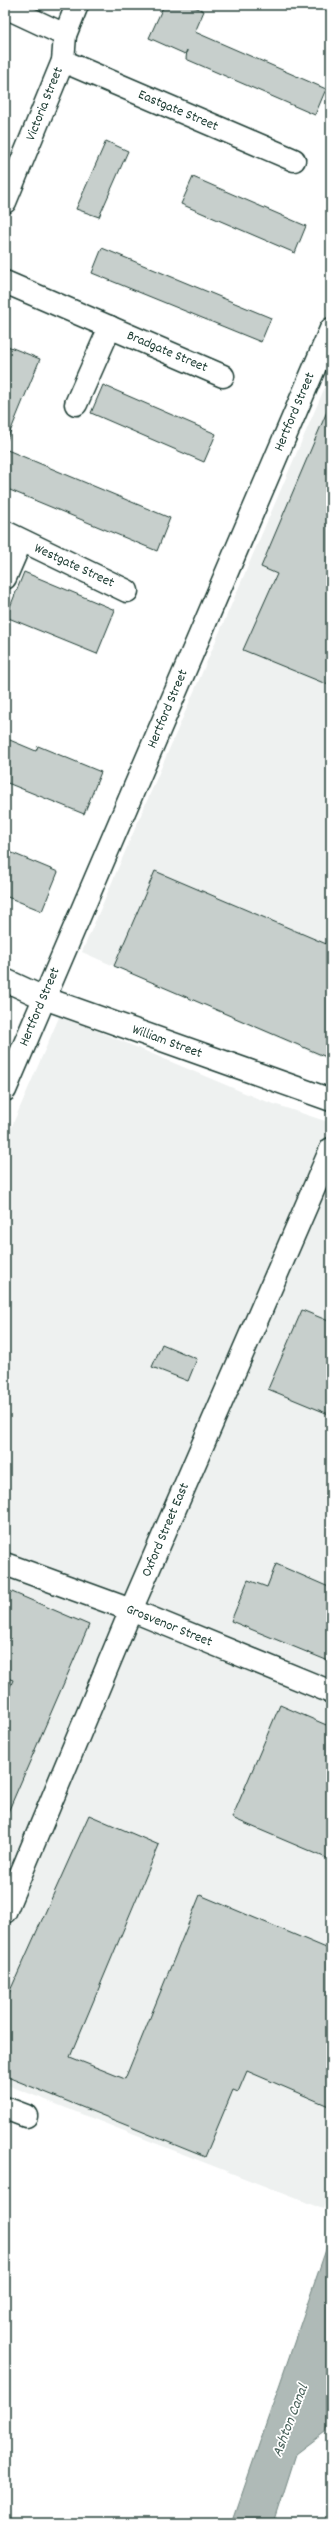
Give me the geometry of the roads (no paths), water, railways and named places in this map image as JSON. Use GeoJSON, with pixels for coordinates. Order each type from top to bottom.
{"type":"FeatureCollection","features":[{"type":"Feature","properties":{"kind":"street","name":"Victoria Street"},"geometry":{"type":"LineString","coordinates":[[5,202],[63,61],[65,35],[77,5]]}},
{"type":"Feature","properties":{"kind":"street"},"geometry":{"type":"LineString","coordinates":[[5,7],[65,35]]}},
{"type":"Feature","properties":{"kind":"street","name":"Eastgate Street"},"geometry":{"type":"LineString","coordinates":[[63,61],[294,160]]}},
{"type":"Feature","properties":{"kind":"street","name":"Bradgate Street"},"geometry":{"type":"LineString","coordinates":[[5,282],[223,376]]}},
{"type":"Feature","properties":{"kind":"street","name":"Bradgate Street"},"geometry":{"type":"LineString","coordinates":[[76,404],[110,327]]}},
{"type":"Feature","properties":{"kind":"street","name":"Hertford Street"},"geometry":{"type":"LineString","coordinates":[[5,1090],[331,328]]}},
{"type":"Feature","properties":{"kind":"street","name":"Westgate Street"},"geometry":{"type":"LineString","coordinates":[[5,578],[13,536],[127,591]]}},
{"type":"Feature","properties":{"kind":"street","name":"William Street"},"geometry":{"type":"LineString","coordinates":[[5,980],[44,998],[331,1100]]}},
{"type":"Feature","properties":{"kind":"street","name":"Oxford Street East"},"geometry":{"type":"LineString","coordinates":[[5,1912],[131,1610],[331,1149]]}},
{"type":"Feature","properties":{"kind":"street","name":"Grosvenor Street"},"geometry":{"type":"LineString","coordinates":[[5,1564],[131,1610],[331,1692]]}},
{"type":"Feature","properties":{"kind":"street"},"geometry":{"type":"LineString","coordinates":[[5,2108],[26,2116]]}},
{"type":"Feature","properties":{"kind":"water","name":"Ashton Canal"},"geometry":{"type":"Polygon","coordinates":[[[331,2235],[331,2412],[325,2432],[296,2454],[274,2523],[232,2523],[331,2235]]]}}]}
